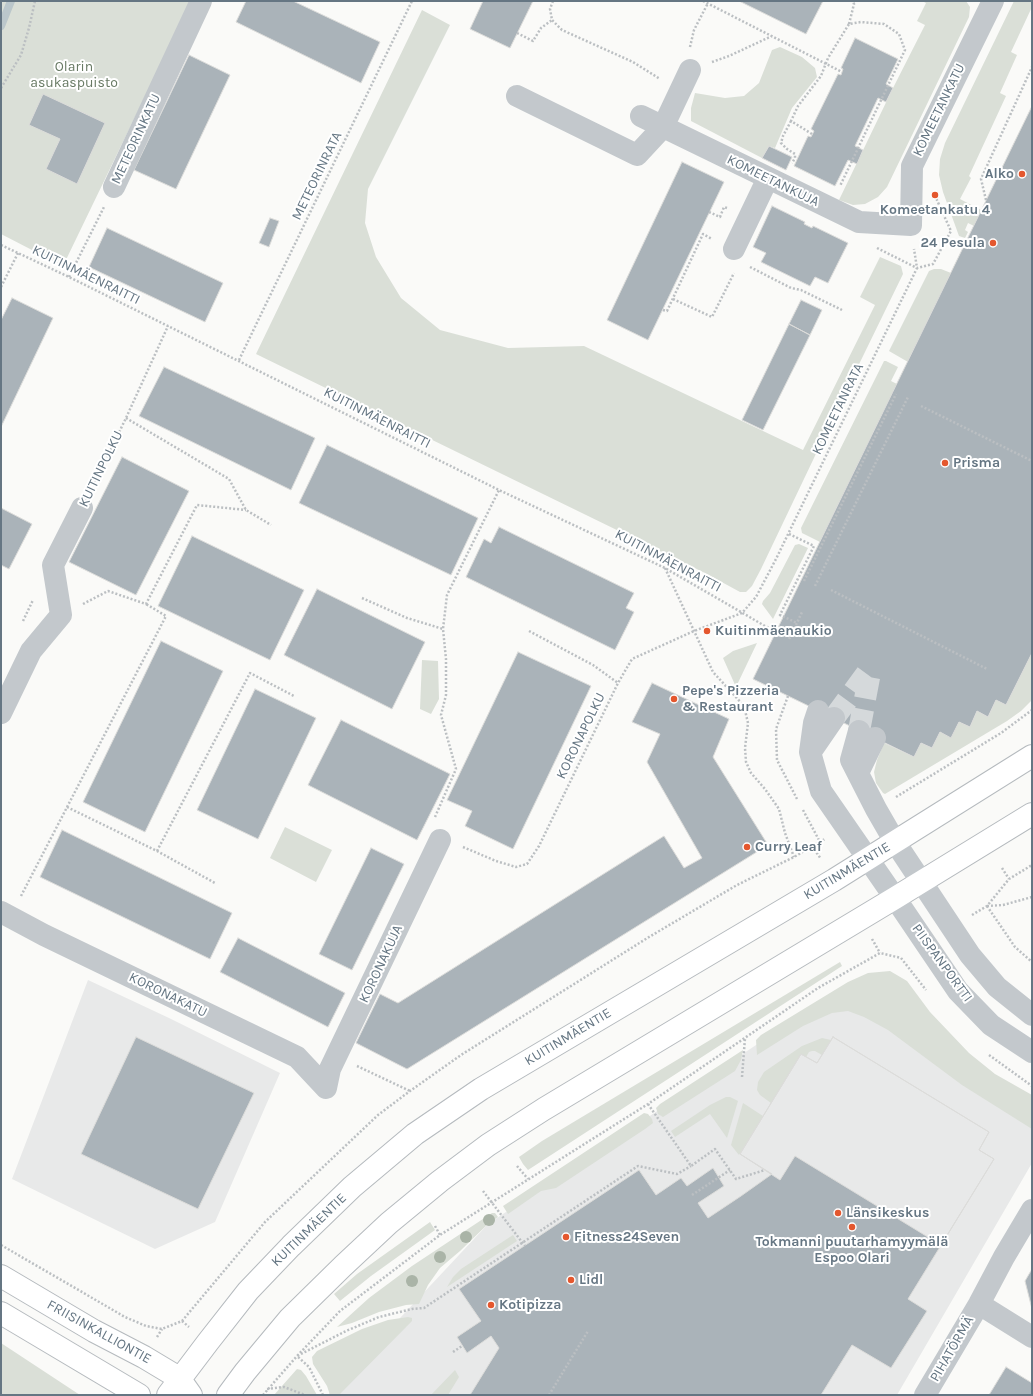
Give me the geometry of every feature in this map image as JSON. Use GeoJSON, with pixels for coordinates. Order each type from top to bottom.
{"type":"FeatureCollection","features":[{"type":"Feature","properties":{"kind":"main road","name":"KUITINMÄENTIE"},"geometry":{"type":"LineString","coordinates":[[180,1389],[248,1291],[291,1246],[352,1187],[416,1134],[481,1089],[869,859],[1032,756]]}},
{"type":"Feature","properties":{"kind":"main road"},"geometry":{"type":"LineString","coordinates":[[228,1395],[290,1318],[343,1266],[389,1223],[440,1181],[488,1146],[544,1109],[896,898],[1032,814]]}},
{"type":"Feature","properties":{"kind":"main road","name":"FRIISINKALLIONTIE"},"geometry":{"type":"LineString","coordinates":[[1,1276],[94,1331],[144,1357],[180,1389]]}},
{"type":"Feature","properties":{"kind":"main road"},"geometry":{"type":"LineString","coordinates":[[1,1313],[139,1395]]}},
{"type":"Feature","properties":{"kind":"street","name":"METEORINKATU"},"geometry":{"type":"LineString","coordinates":[[114,187],[201,1]]}},
{"type":"Feature","properties":{"kind":"street","name":"KOMEETANKATU"},"geometry":{"type":"LineString","coordinates":[[911,225],[912,166],[993,1]]}},
{"type":"Feature","properties":{"kind":"street"},"geometry":{"type":"LineString","coordinates":[[517,96],[637,155],[663,127],[690,70]]}},
{"type":"Feature","properties":{"kind":"street","name":"KOMEETANKUJA"},"geometry":{"type":"LineString","coordinates":[[641,116],[859,222],[911,225]]}},
{"type":"Feature","properties":{"kind":"street"},"geometry":{"type":"LineString","coordinates":[[734,249],[768,178]]}},
{"type":"Feature","properties":{"kind":"street","name":"KUITINPOLKU"},"geometry":{"type":"LineString","coordinates":[[53,565],[82,508]]}},
{"type":"Feature","properties":{"kind":"street"},"geometry":{"type":"LineString","coordinates":[[1,714],[31,651],[61,615],[53,565]]}},
{"type":"Feature","properties":{"kind":"street","name":"PIISPANPORTTI"},"geometry":{"type":"LineString","coordinates":[[826,714],[814,723],[810,752],[821,791],[896,898],[958,991],[991,1025],[1032,1052]]}},
{"type":"Feature","properties":{"kind":"street","name":"PIISPANPORTTI"},"geometry":{"type":"LineString","coordinates":[[867,735],[851,760],[895,842],[975,961],[997,987],[1032,1016]]}},
{"type":"Feature","properties":{"kind":"street","name":"KORONAKUJA"},"geometry":{"type":"LineString","coordinates":[[326,1088],[330,1069],[440,840]]}},
{"type":"Feature","properties":{"kind":"street","name":"KORONAKATU"},"geometry":{"type":"LineString","coordinates":[[6,914],[44,935],[297,1057],[326,1088]]}},
{"type":"Feature","properties":{"kind":"street","name":"PIHATÖRMÄ"},"geometry":{"type":"LineString","coordinates":[[925,1395],[1032,1210]]}},
{"type":"Feature","properties":{"kind":"street","name":"PIHATÖRMÄ"},"geometry":{"type":"LineString","coordinates":[[979,1304],[1032,1336]]}},
{"type":"Feature","properties":{"kind":"path"},"geometry":{"type":"LineString","coordinates":[[1,88],[21,55],[30,28],[35,1]]}},
{"type":"Feature","properties":{"kind":"path","name":"METEORINRATA"},"geometry":{"type":"LineString","coordinates":[[239,360],[412,1]]}},
{"type":"Feature","properties":{"kind":"path"},"geometry":{"type":"LineString","coordinates":[[553,1],[550,9],[552,20],[562,30],[633,62],[680,91]]}},
{"type":"Feature","properties":{"kind":"path"},"geometry":{"type":"LineString","coordinates":[[703,1],[842,72]]}},
{"type":"Feature","properties":{"kind":"path"},"geometry":{"type":"LineString","coordinates":[[795,158],[794,154],[781,143],[783,136],[798,106],[821,76],[826,64],[849,24],[854,4],[853,1]]}},
{"type":"Feature","properties":{"kind":"path"},"geometry":{"type":"LineString","coordinates":[[708,3],[694,30],[688,58],[690,70],[729,56],[772,36]]}},
{"type":"Feature","properties":{"kind":"path"},"geometry":{"type":"LineString","coordinates":[[518,33],[533,41],[541,28],[552,20]]}},
{"type":"Feature","properties":{"kind":"path"},"geometry":{"type":"LineString","coordinates":[[839,189],[905,50],[899,34],[884,24],[861,22],[849,24]]}},
{"type":"Feature","properties":{"kind":"path"},"geometry":{"type":"LineString","coordinates":[[986,200],[981,179],[1032,67]]}},
{"type":"Feature","properties":{"kind":"path"},"geometry":{"type":"LineString","coordinates":[[791,121],[812,134]]}},
{"type":"Feature","properties":{"kind":"path","name":"METEORINKATU"},"geometry":{"type":"LineString","coordinates":[[69,276],[114,187]]}},
{"type":"Feature","properties":{"kind":"path"},"geometry":{"type":"LineString","coordinates":[[709,212],[720,217],[724,207]]}},
{"type":"Feature","properties":{"kind":"path"},"geometry":{"type":"LineString","coordinates":[[911,225],[917,268],[933,264],[942,248]]}},
{"type":"Feature","properties":{"kind":"path"},"geometry":{"type":"LineString","coordinates":[[663,310],[667,311],[703,234],[734,249],[740,261],[712,317],[673,299]]}},
{"type":"Feature","properties":{"kind":"path","name":"KUITINMÄENRAITTI"},"geometry":{"type":"LineString","coordinates":[[1,246],[69,276],[499,490],[665,568],[742,613],[790,638],[797,623]]}},
{"type":"Feature","properties":{"kind":"path"},"geometry":{"type":"LineString","coordinates":[[1,287],[18,253]]}},
{"type":"Feature","properties":{"kind":"path"},"geometry":{"type":"LineString","coordinates":[[683,267],[687,269]]}},
{"type":"Feature","properties":{"kind":"path","name":"KOMEETANRATA"},"geometry":{"type":"LineString","coordinates":[[756,597],[789,534],[917,268]]}},
{"type":"Feature","properties":{"kind":"path"},"geometry":{"type":"LineString","coordinates":[[756,270],[791,288],[801,290],[842,310]]}},
{"type":"Feature","properties":{"kind":"path","name":"KUITINPOLKU"},"geometry":{"type":"LineString","coordinates":[[82,508],[126,418],[168,326]]}},
{"type":"Feature","properties":{"kind":"path"},"geometry":{"type":"LineString","coordinates":[[894,399],[804,581],[896,394]]}},
{"type":"Feature","properties":{"kind":"path"},"geometry":{"type":"LineString","coordinates":[[905,404],[816,584],[908,397]]}},
{"type":"Feature","properties":{"kind":"path"},"geometry":{"type":"LineString","coordinates":[[921,406],[1032,461]]}},
{"type":"Feature","properties":{"kind":"path"},"geometry":{"type":"LineString","coordinates":[[126,418],[229,479],[246,510]]}},
{"type":"Feature","properties":{"kind":"path"},"geometry":{"type":"LineString","coordinates":[[436,813],[456,770],[441,715],[446,695],[446,659],[443,629],[447,595],[499,490]]}},
{"type":"Feature","properties":{"kind":"path"},"geometry":{"type":"LineString","coordinates":[[146,604],[197,505],[246,510],[271,525]]}},
{"type":"Feature","properties":{"kind":"path"},"geometry":{"type":"LineString","coordinates":[[789,534],[814,546],[780,615],[797,623],[802,612]]}},
{"type":"Feature","properties":{"kind":"path"},"geometry":{"type":"LineString","coordinates":[[22,623],[42,581],[53,565]]}},
{"type":"Feature","properties":{"kind":"path"},"geometry":{"type":"LineString","coordinates":[[665,568],[713,672],[744,706],[748,723],[745,748],[746,762],[751,773],[765,789],[779,809],[784,833],[794,857]]}},
{"type":"Feature","properties":{"kind":"path"},"geometry":{"type":"LineString","coordinates":[[831,590],[987,669]]}},
{"type":"Feature","properties":{"kind":"path"},"geometry":{"type":"LineString","coordinates":[[6,914],[67,807],[166,616],[146,604],[108,591],[61,615]]}},
{"type":"Feature","properties":{"kind":"path","name":"KORONAPOLKU"},"geometry":{"type":"LineString","coordinates":[[440,840],[469,848],[516,867],[527,864],[538,846],[618,683],[632,659],[742,613],[756,597]]}},
{"type":"Feature","properties":{"kind":"path"},"geometry":{"type":"LineString","coordinates":[[362,598],[407,618],[443,629]]}},
{"type":"Feature","properties":{"kind":"path"},"geometry":{"type":"LineString","coordinates":[[529,631],[593,665],[618,683]]}},
{"type":"Feature","properties":{"kind":"path"},"geometry":{"type":"LineString","coordinates":[[157,850],[250,673],[294,696]]}},
{"type":"Feature","properties":{"kind":"path"},"geometry":{"type":"LineString","coordinates":[[876,809],[1001,733],[1032,710]]}},
{"type":"Feature","properties":{"kind":"path"},"geometry":{"type":"LineString","coordinates":[[67,807],[157,850],[215,883]]}},
{"type":"Feature","properties":{"kind":"path"},"geometry":{"type":"LineString","coordinates":[[1,1245],[125,1316],[146,1326],[162,1329],[182,1321],[265,1222],[378,1116],[410,1091],[461,1055],[649,937],[737,885],[794,857],[845,827]]}},
{"type":"Feature","properties":{"kind":"path"},"geometry":{"type":"LineString","coordinates":[[987,906],[1008,879],[1032,865]]}},
{"type":"Feature","properties":{"kind":"path"},"geometry":{"type":"LineString","coordinates":[[1002,868],[1008,879]]}},
{"type":"Feature","properties":{"kind":"path"},"geometry":{"type":"LineString","coordinates":[[987,906],[1003,905],[1032,897]]}},
{"type":"Feature","properties":{"kind":"path"},"geometry":{"type":"LineString","coordinates":[[987,906],[1015,947],[1032,962]]}},
{"type":"Feature","properties":{"kind":"path"},"geometry":{"type":"LineString","coordinates":[[263,1395],[297,1356],[340,1311],[440,1235],[648,1104],[818,988],[880,953],[901,958]]}},
{"type":"Feature","properties":{"kind":"path"},"geometry":{"type":"LineString","coordinates":[[742,1077],[746,1038]]}},
{"type":"Feature","properties":{"kind":"path"},"geometry":{"type":"LineString","coordinates":[[648,1104],[691,1166]]}},
{"type":"Feature","properties":{"kind":"path"},"geometry":{"type":"LineString","coordinates":[[297,1356],[346,1331],[379,1317],[412,1309],[424,1308],[638,1166],[677,1174],[715,1149],[736,1180],[765,1170]]}},
{"type":"Feature","properties":{"kind":"path"},"geometry":{"type":"LineString","coordinates":[[517,1166],[528,1179]]}},
{"type":"Feature","properties":{"kind":"path"},"geometry":{"type":"LineString","coordinates":[[692,1195],[730,1170]]}},
{"type":"Feature","properties":{"kind":"path"},"geometry":{"type":"LineString","coordinates":[[483,1191],[525,1246]]}},
{"type":"Feature","properties":{"kind":"path"},"geometry":{"type":"LineString","coordinates":[[435,1226],[440,1235]]}},
{"type":"Feature","properties":{"kind":"path"},"geometry":{"type":"LineString","coordinates":[[549,1395],[588,1331]]}},
{"type":"Feature","properties":{"kind":"path"},"geometry":{"type":"LineString","coordinates":[[453,1352],[462,1346]]}},
{"type":"Feature","properties":{"kind":"path"},"geometry":{"type":"LineString","coordinates":[[297,1356],[309,1367],[323,1395]]}},
{"type":"Feature","properties":{"kind":"path"},"geometry":{"type":"LineString","coordinates":[[267,1389],[284,1387],[305,1395]]}},
{"type":"Feature","properties":{"kind":"shaded area"},"geometry":{"type":"Polygon","coordinates":[[[88,980],[280,1073],[215,1222],[155,1249],[12,1179],[88,980]]]}},
{"type":"Feature","properties":{"kind":"shaded area","name":"Länsikeskus"},"geometry":{"type":"Polygon","coordinates":[[[851,1005],[1032,1115],[1032,1163],[897,1395],[328,1395],[488,1224],[804,1013],[851,1005]]]}},
{"type":"Feature","properties":{"kind":"green space","name":"Olarin asukaspuisto"},"geometry":{"type":"Polygon","coordinates":[[[1,1],[191,1],[63,266],[1,234],[1,1]]]}},
{"type":"Feature","properties":{"kind":"green space"},"geometry":{"type":"Polygon","coordinates":[[[922,1],[966,1],[970,7],[969,17],[887,187],[878,197],[865,204],[853,205],[839,200],[925,25],[917,21],[926,3],[922,1]]]}},
{"type":"Feature","properties":{"kind":"green space"},"geometry":{"type":"Polygon","coordinates":[[[1014,1],[1032,1],[1032,7],[1011,52],[1017,55],[1000,93],[1006,96],[969,176],[971,178],[960,199],[981,210],[974,226],[968,223],[965,230],[968,232],[965,238],[959,236],[943,192],[939,175],[940,159],[945,143],[1014,1]]]}},
{"type":"Feature","properties":{"kind":"green space"},"geometry":{"type":"Polygon","coordinates":[[[422,10],[450,25],[368,189],[365,223],[376,257],[401,298],[440,330],[508,348],[584,346],[803,450],[875,305],[860,297],[880,257],[901,266],[903,274],[761,569],[752,586],[746,592],[740,592],[707,574],[256,354],[422,10]]]}},
{"type":"Feature","properties":{"kind":"green space"},"geometry":{"type":"Polygon","coordinates":[[[780,47],[802,57],[815,68],[817,77],[792,108],[775,148],[769,146],[762,158],[691,121],[691,108],[695,93],[725,98],[744,96],[759,83],[772,50],[780,47]]]}},
{"type":"Feature","properties":{"kind":"green space"},"geometry":{"type":"Polygon","coordinates":[[[941,269],[951,273],[908,362],[889,351],[929,271],[941,269]]]}},
{"type":"Feature","properties":{"kind":"green space"},"geometry":{"type":"Polygon","coordinates":[[[884,361],[898,367],[891,381],[897,384],[820,542],[802,533],[801,528],[884,361]]]}},
{"type":"Feature","properties":{"kind":"green space"},"geometry":{"type":"Polygon","coordinates":[[[799,544],[808,548],[773,619],[762,604],[763,601],[770,593],[795,545],[799,544]]]}},
{"type":"Feature","properties":{"kind":"green space"},"geometry":{"type":"Polygon","coordinates":[[[757,643],[736,687],[723,658],[733,651],[757,643]]]}},
{"type":"Feature","properties":{"kind":"green space"},"geometry":{"type":"Polygon","coordinates":[[[1032,653],[1032,700],[1021,711],[1007,721],[885,794],[883,793],[876,783],[874,772],[884,743],[914,757],[921,743],[932,748],[940,732],[951,737],[959,722],[970,727],[977,711],[988,717],[996,700],[1006,705],[1032,653]]]}},
{"type":"Feature","properties":{"kind":"green space"},"geometry":{"type":"Polygon","coordinates":[[[422,660],[438,661],[439,699],[431,714],[420,709],[422,660]]]}},
{"type":"Feature","properties":{"kind":"green space"},"geometry":{"type":"Polygon","coordinates":[[[285,827],[332,850],[316,882],[270,858],[285,827]]]}},
{"type":"Feature","properties":{"kind":"green space"},"geometry":{"type":"Polygon","coordinates":[[[840,962],[842,966],[528,1170],[523,1164],[519,1157],[542,1141],[840,962]]]}},
{"type":"Feature","properties":{"kind":"green space"},"geometry":{"type":"Polygon","coordinates":[[[890,971],[907,981],[930,1012],[969,1053],[995,1074],[1032,1095],[1032,1129],[962,1085],[888,1030],[864,1017],[848,1011],[832,1013],[803,1026],[757,1055],[756,1040],[761,1035],[848,982],[868,973],[890,971]]]}},
{"type":"Feature","properties":{"kind":"green space"},"geometry":{"type":"Polygon","coordinates":[[[822,1038],[831,1040],[822,1055],[815,1051],[809,1052],[806,1057],[801,1054],[771,1103],[760,1095],[757,1090],[758,1082],[764,1072],[802,1046],[822,1038]]]}},
{"type":"Feature","properties":{"kind":"green space"},"geometry":{"type":"Polygon","coordinates":[[[743,1050],[741,1060],[735,1071],[663,1117],[658,1114],[656,1108],[660,1104],[743,1050]]]}},
{"type":"Feature","properties":{"kind":"green space"},"geometry":{"type":"Polygon","coordinates":[[[726,1097],[730,1097],[738,1101],[727,1138],[710,1114],[675,1137],[671,1131],[710,1105],[726,1097]]]}},
{"type":"Feature","properties":{"kind":"green space"},"geometry":{"type":"Polygon","coordinates":[[[743,1103],[763,1116],[739,1155],[731,1145],[743,1103]]]}},
{"type":"Feature","properties":{"kind":"green space"},"geometry":{"type":"Polygon","coordinates":[[[644,1113],[648,1114],[653,1123],[556,1188],[541,1191],[508,1214],[503,1206],[644,1113]]]}},
{"type":"Feature","properties":{"kind":"green space"},"geometry":{"type":"Polygon","coordinates":[[[492,1213],[495,1213],[498,1217],[488,1224],[440,1268],[428,1285],[419,1304],[406,1305],[379,1312],[352,1323],[337,1327],[369,1298],[412,1266],[492,1213]]]}},
{"type":"Feature","properties":{"kind":"green space"},"geometry":{"type":"Polygon","coordinates":[[[430,1222],[435,1230],[371,1276],[340,1301],[334,1294],[357,1274],[430,1222]]]}},
{"type":"Feature","properties":{"kind":"green space"},"geometry":{"type":"Polygon","coordinates":[[[513,1235],[517,1241],[447,1287],[453,1277],[461,1269],[513,1235]]]}},
{"type":"Feature","properties":{"kind":"green space"},"geometry":{"type":"Polygon","coordinates":[[[408,1317],[412,1318],[412,1321],[339,1395],[330,1395],[327,1386],[313,1364],[312,1357],[317,1351],[362,1329],[388,1320],[408,1317]]]}},
{"type":"Feature","properties":{"kind":"green space"},"geometry":{"type":"Polygon","coordinates":[[[1,1343],[80,1395],[1,1395],[1,1343]]]}},
{"type":"Feature","properties":{"kind":"green space"},"geometry":{"type":"Polygon","coordinates":[[[297,1369],[301,1370],[306,1376],[317,1395],[274,1395],[297,1369]]]}},
{"type":"Feature","properties":{"kind":"green space"},"geometry":{"type":"Polygon","coordinates":[[[455,1370],[459,1377],[448,1395],[431,1395],[455,1370]]]}},
{"type":"Feature","properties":{"kind":"building"},"geometry":{"type":"Polygon","coordinates":[[[246,1],[293,1],[380,42],[361,83],[236,22],[246,1]]]}},
{"type":"Feature","properties":{"kind":"building"},"geometry":{"type":"Polygon","coordinates":[[[483,1],[533,1],[510,48],[470,29],[483,1]]]}},
{"type":"Feature","properties":{"kind":"building"},"geometry":{"type":"Polygon","coordinates":[[[739,1],[823,1],[806,34],[739,1]]]}},
{"type":"Feature","properties":{"kind":"building"},"geometry":{"type":"Polygon","coordinates":[[[855,38],[898,59],[886,84],[893,88],[886,102],[878,98],[855,146],[863,150],[857,164],[848,160],[835,186],[794,166],[808,136],[811,137],[814,131],[811,129],[838,74],[841,75],[843,69],[841,68],[855,38]]]}},
{"type":"Feature","properties":{"kind":"building"},"geometry":{"type":"Polygon","coordinates":[[[189,55],[230,75],[176,189],[134,170],[189,55]]]}},
{"type":"Feature","properties":{"kind":"building","name":"Olarin asukaspuisto"},"geometry":{"type":"Polygon","coordinates":[[[43,94],[105,123],[77,184],[46,169],[60,139],[29,125],[43,94]]]}},
{"type":"Feature","properties":{"kind":"building","name":"Prisma"},"geometry":{"type":"Polygon","coordinates":[[[1032,106],[1032,653],[1006,705],[996,700],[988,717],[977,711],[970,727],[959,722],[951,738],[940,732],[932,748],[921,743],[914,757],[753,679],[1032,106]]]}},
{"type":"Feature","properties":{"kind":"building"},"geometry":{"type":"Polygon","coordinates":[[[769,146],[792,157],[786,170],[762,158],[769,146]]]}},
{"type":"Feature","properties":{"kind":"building"},"geometry":{"type":"Polygon","coordinates":[[[682,162],[724,182],[648,340],[607,320],[682,162]]]}},
{"type":"Feature","properties":{"kind":"building"},"geometry":{"type":"Polygon","coordinates":[[[772,206],[805,222],[804,224],[812,228],[813,226],[848,243],[828,283],[815,277],[810,286],[761,262],[766,253],[753,247],[772,206]]]}},
{"type":"Feature","properties":{"kind":"building"},"geometry":{"type":"Polygon","coordinates":[[[270,218],[279,221],[269,247],[259,243],[270,218]]]}},
{"type":"Feature","properties":{"kind":"building"},"geometry":{"type":"Polygon","coordinates":[[[107,228],[223,283],[205,322],[89,267],[107,228]]]}},
{"type":"Feature","properties":{"kind":"building"},"geometry":{"type":"Polygon","coordinates":[[[12,298],[53,318],[1,427],[1,320],[12,298]]]}},
{"type":"Feature","properties":{"kind":"building"},"geometry":{"type":"Polygon","coordinates":[[[801,300],[822,310],[810,335],[789,324],[801,300]]]}},
{"type":"Feature","properties":{"kind":"building"},"geometry":{"type":"Polygon","coordinates":[[[789,324],[810,335],[763,430],[742,420],[789,324]]]}},
{"type":"Feature","properties":{"kind":"building"},"geometry":{"type":"Polygon","coordinates":[[[164,367],[315,438],[291,490],[139,416],[164,367]]]}},
{"type":"Feature","properties":{"kind":"building"},"geometry":{"type":"Polygon","coordinates":[[[327,445],[478,518],[451,575],[299,503],[327,445]]]}},
{"type":"Feature","properties":{"kind":"building"},"geometry":{"type":"Polygon","coordinates":[[[122,457],[189,491],[136,595],[69,562],[122,457]]]}},
{"type":"Feature","properties":{"kind":"building"},"geometry":{"type":"Polygon","coordinates":[[[1,508],[32,524],[9,569],[1,565],[1,508]]]}},
{"type":"Feature","properties":{"kind":"building"},"geometry":{"type":"Polygon","coordinates":[[[499,527],[634,593],[626,608],[634,612],[615,650],[466,577],[484,539],[491,543],[499,527]]]}},
{"type":"Feature","properties":{"kind":"building"},"geometry":{"type":"Polygon","coordinates":[[[192,536],[304,590],[270,660],[158,606],[192,536]]]}},
{"type":"Feature","properties":{"kind":"building"},"geometry":{"type":"Polygon","coordinates":[[[317,589],[425,642],[392,709],[284,655],[317,589]]]}},
{"type":"Feature","properties":{"kind":"building"},"geometry":{"type":"Polygon","coordinates":[[[161,641],[223,671],[145,832],[83,802],[161,641]]]}},
{"type":"Feature","properties":{"kind":"building"},"geometry":{"type":"Polygon","coordinates":[[[518,652],[591,686],[513,849],[465,826],[472,811],[447,800],[518,652]]]}},
{"type":"Feature","properties":{"kind":"building"},"geometry":{"type":"Polygon","coordinates":[[[652,683],[729,719],[713,757],[768,845],[407,1069],[356,1043],[380,994],[398,1003],[664,836],[684,868],[702,858],[647,762],[660,734],[632,722],[652,683]]]}},
{"type":"Feature","properties":{"kind":"building"},"geometry":{"type":"Polygon","coordinates":[[[255,689],[316,718],[258,839],[197,810],[255,689]]]}},
{"type":"Feature","properties":{"kind":"building"},"geometry":{"type":"Polygon","coordinates":[[[341,720],[450,774],[417,840],[308,785],[341,720]]]}},
{"type":"Feature","properties":{"kind":"building"},"geometry":{"type":"Polygon","coordinates":[[[62,830],[232,913],[210,959],[40,877],[62,830]]]}},
{"type":"Feature","properties":{"kind":"building"},"geometry":{"type":"Polygon","coordinates":[[[371,848],[404,864],[352,970],[319,954],[371,848]]]}},
{"type":"Feature","properties":{"kind":"building"},"geometry":{"type":"Polygon","coordinates":[[[238,938],[345,993],[328,1027],[220,972],[238,938]]]}},
{"type":"Feature","properties":{"kind":"building"},"geometry":{"type":"Polygon","coordinates":[[[136,1037],[254,1093],[198,1209],[81,1154],[136,1037]]]}},
{"type":"Feature","properties":{"kind":"building"},"geometry":{"type":"Polygon","coordinates":[[[833,1037],[989,1132],[979,1150],[994,1159],[941,1245],[795,1156],[780,1180],[740,1154],[801,1054],[817,1063],[833,1037]]]}},
{"type":"Feature","properties":{"kind":"building","name":"Länsikeskus"},"geometry":{"type":"Polygon","coordinates":[[[833,1037],[989,1132],[979,1150],[994,1159],[908,1299],[927,1311],[891,1368],[852,1345],[821,1395],[470,1395],[499,1348],[491,1336],[467,1353],[457,1337],[481,1321],[459,1289],[639,1170],[656,1195],[681,1178],[687,1186],[713,1168],[724,1186],[698,1203],[708,1218],[741,1196],[772,1174],[740,1154],[801,1054],[817,1063],[833,1037]]]}},
{"type":"Feature","properties":{"kind":"building"},"geometry":{"type":"Polygon","coordinates":[[[1032,1269],[1032,1309],[1025,1281],[1032,1269]]]}},
{"type":"Feature","properties":{"kind":"building"},"geometry":{"type":"Polygon","coordinates":[[[1006,1367],[1032,1383],[1032,1395],[989,1395],[1006,1367]]]}},
{"type":"Feature","properties":{"kind":"waterway"},"geometry":{"type":"LineString","coordinates":[[1,26],[11,1]]}},
{"type":"Feature","properties":{"kind":"tunnel"},"geometry":{"type":"LineString","coordinates":[[859,731],[871,667]]}},
{"type":"Feature","properties":{"kind":"tunnel"},"geometry":{"type":"LineString","coordinates":[[834,718],[867,673]]}},
{"type":"Feature","properties":{"kind":"place","name":"Alko"},"geometry":{"type":"Point","coordinates":[1022,174]}},
{"type":"Feature","properties":{"kind":"place","name":"Komeetankatu 4"},"geometry":{"type":"Point","coordinates":[935,195]}},
{"type":"Feature","properties":{"kind":"place","name":"24 Pesula"},"geometry":{"type":"Point","coordinates":[993,243]}},
{"type":"Feature","properties":{"kind":"place","name":"Prisma"},"geometry":{"type":"Point","coordinates":[945,463]}},
{"type":"Feature","properties":{"kind":"place","name":"Kuitinmäenaukio"},"geometry":{"type":"Point","coordinates":[707,631]}},
{"type":"Feature","properties":{"kind":"place","name":"Pepe's Pizzeria & Restaurant"},"geometry":{"type":"Point","coordinates":[674,699]}},
{"type":"Feature","properties":{"kind":"place","name":"Curry Leaf"},"geometry":{"type":"Point","coordinates":[747,847]}},
{"type":"Feature","properties":{"kind":"place","name":"Länsikeskus"},"geometry":{"type":"Point","coordinates":[838,1213]}},
{"type":"Feature","properties":{"kind":"place","name":"Tokmanni puutarhamyymälä Espoo Olari"},"geometry":{"type":"Point","coordinates":[852,1227]}},
{"type":"Feature","properties":{"kind":"place","name":"Fitness24Seven"},"geometry":{"type":"Point","coordinates":[566,1237]}},
{"type":"Feature","properties":{"kind":"place","name":"Lidl"},"geometry":{"type":"Point","coordinates":[571,1280]}},
{"type":"Feature","properties":{"kind":"place","name":"Kotipizza"},"geometry":{"type":"Point","coordinates":[491,1305]}}]}
